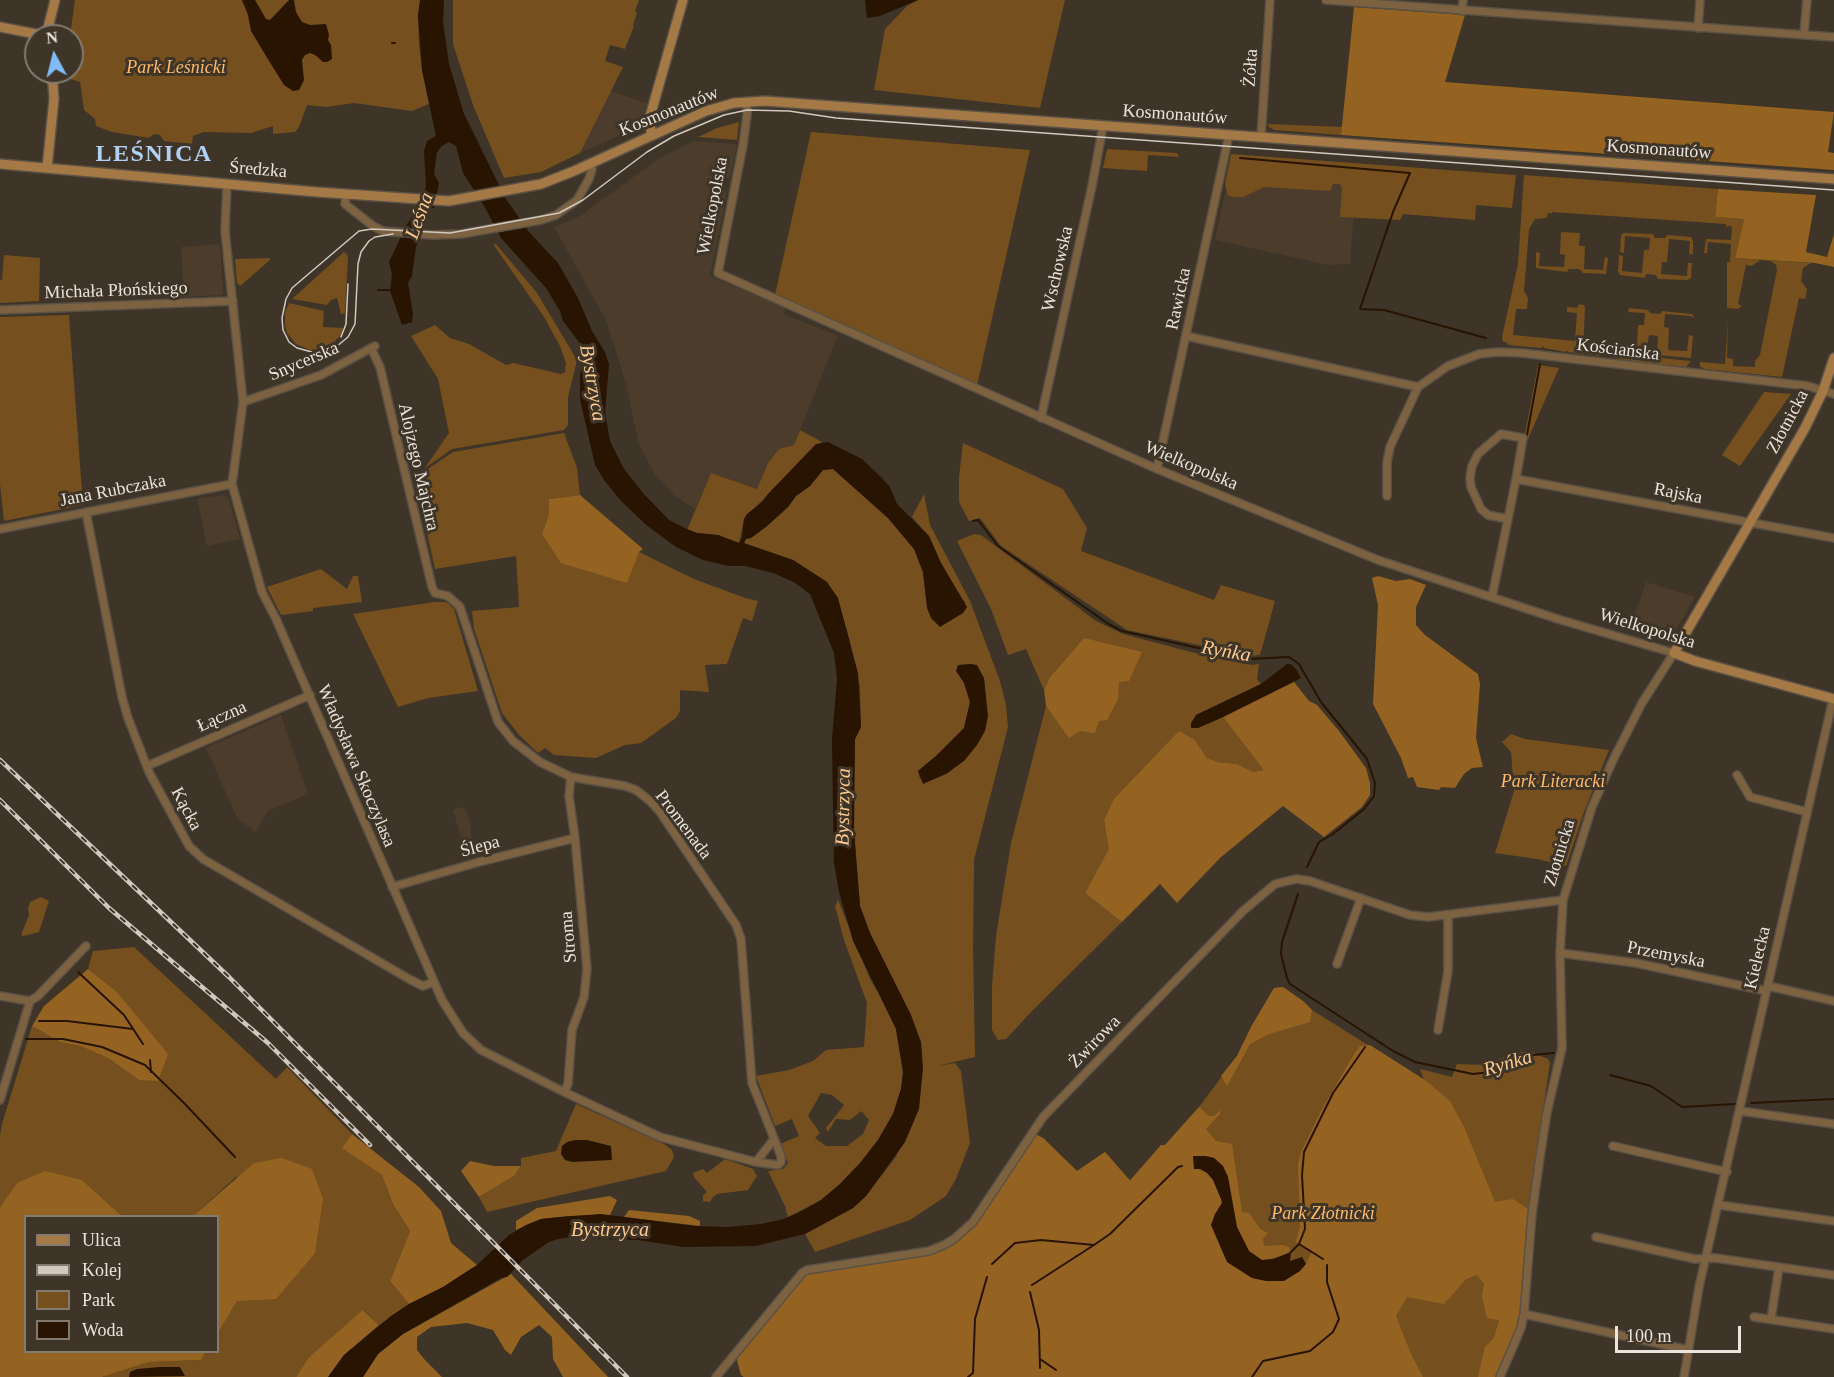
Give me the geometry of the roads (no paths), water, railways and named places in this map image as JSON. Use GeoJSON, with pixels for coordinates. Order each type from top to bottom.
{"type":"FeatureCollection","features":[{"type":"Feature","properties":{"kind":"main road"},"geometry":{"type":"LineString","coordinates":[[49,24],[56,0]]}},
{"type":"Feature","properties":{"kind":"main road"},"geometry":{"type":"LineString","coordinates":[[652,135],[649,120],[683,0]]}},
{"type":"Feature","properties":{"kind":"main road"},"geometry":{"type":"LineString","coordinates":[[0,27],[24,32]]}},
{"type":"Feature","properties":{"kind":"main road"},"geometry":{"type":"LineString","coordinates":[[47,168],[54,99],[53,84]]}},
{"type":"Feature","properties":{"kind":"main road","name":"Kosmonautów"},"geometry":{"type":"LineString","coordinates":[[457,200],[529,186],[559,177],[706,111],[720,106],[765,101],[1834,179]]}},
{"type":"Feature","properties":{"kind":"main road","name":"Średzka"},"geometry":{"type":"LineString","coordinates":[[0,164],[227,184],[345,199],[457,200]]}},
{"type":"Feature","properties":{"kind":"main road","name":"Złotnicka"},"geometry":{"type":"LineString","coordinates":[[1674,652],[1805,428],[1823,391],[1834,358]]}},
{"type":"Feature","properties":{"kind":"main road","name":"Wielkopolska"},"geometry":{"type":"LineString","coordinates":[[1674,652],[1692,660],[1834,699]]}},
{"type":"Feature","properties":{"kind":"street","name":"Żółta"},"geometry":{"type":"LineString","coordinates":[[1262,138],[1270,0]]}},
{"type":"Feature","properties":{"kind":"street"},"geometry":{"type":"LineString","coordinates":[[1326,0],[1834,37]]}},
{"type":"Feature","properties":{"kind":"street"},"geometry":{"type":"LineString","coordinates":[[1462,11],[1463,0]]}},
{"type":"Feature","properties":{"kind":"street"},"geometry":{"type":"LineString","coordinates":[[1698,28],[1700,0]]}},
{"type":"Feature","properties":{"kind":"street"},"geometry":{"type":"LineString","coordinates":[[1804,34],[1807,0]]}},
{"type":"Feature","properties":{"kind":"street","name":"Wielkopolska"},"geometry":{"type":"LineString","coordinates":[[747,102],[743,145],[718,273],[1157,469],[1378,560],[1674,652]]}},
{"type":"Feature","properties":{"kind":"street","name":"Wschowska"},"geometry":{"type":"LineString","coordinates":[[1041,418],[1103,126]]}},
{"type":"Feature","properties":{"kind":"street","name":"Rawicka"},"geometry":{"type":"LineString","coordinates":[[1157,469],[1229,135]]}},
{"type":"Feature","properties":{"kind":"street"},"geometry":{"type":"LineString","coordinates":[[345,199],[373,226],[383,231],[432,235],[473,232],[549,218],[566,209],[577,200],[589,179],[592,169],[590,164]]}},
{"type":"Feature","properties":{"kind":"street","name":"Władysława Skoczylasa"},"geometry":{"type":"LineString","coordinates":[[227,184],[225,231],[243,402],[232,484],[262,591],[310,695],[434,982],[453,1019],[472,1043],[481,1050],[564,1092],[660,1137],[756,1162]]}},
{"type":"Feature","properties":{"kind":"street","name":"Michała Płońskiego"},"geometry":{"type":"LineString","coordinates":[[0,310],[233,301]]}},
{"type":"Feature","properties":{"kind":"street"},"geometry":{"type":"LineString","coordinates":[[1186,336],[1418,387]]}},
{"type":"Feature","properties":{"kind":"street","name":"Snycerska"},"geometry":{"type":"LineString","coordinates":[[243,402],[321,375],[373,347]]}},
{"type":"Feature","properties":{"kind":"street","name":"Alojzego Majchra"},"geometry":{"type":"LineString","coordinates":[[373,347],[380,367],[435,593]]}},
{"type":"Feature","properties":{"kind":"street","name":"Kościańska"},"geometry":{"type":"LineString","coordinates":[[1387,496],[1387,462],[1390,447],[1418,387],[1448,366],[1479,354],[1498,352],[1803,386],[1834,394]]}},
{"type":"Feature","properties":{"kind":"street"},"geometry":{"type":"LineString","coordinates":[[1492,597],[1508,519],[1516,479],[1523,438],[1501,434],[1478,454],[1472,466],[1470,478],[1471,488],[1481,509],[1488,515],[1508,519]]}},
{"type":"Feature","properties":{"kind":"street","name":"Rajska"},"geometry":{"type":"LineString","coordinates":[[1516,479],[1834,538]]}},
{"type":"Feature","properties":{"kind":"street","name":"Jana Rubczaka"},"geometry":{"type":"LineString","coordinates":[[0,529],[232,484]]}},
{"type":"Feature","properties":{"kind":"street","name":"Kącka"},"geometry":{"type":"LineString","coordinates":[[86,512],[128,718],[147,766],[189,846],[203,859],[409,979],[423,986],[434,982]]}},
{"type":"Feature","properties":{"kind":"street","name":"Promenada"},"geometry":{"type":"LineString","coordinates":[[435,593],[448,596],[460,607],[494,711],[506,732],[524,751],[540,762],[571,777],[625,786],[636,790],[650,801],[660,812],[732,918],[741,939],[752,1083],[781,1156],[781,1162],[774,1166],[756,1162]]}},
{"type":"Feature","properties":{"kind":"street","name":"Złotnicka"},"geometry":{"type":"LineString","coordinates":[[1500,1377],[1521,1328],[1524,1314],[1532,1214],[1540,1157],[1562,1048],[1560,953],[1563,900],[1592,807],[1642,703],[1674,652]]}},
{"type":"Feature","properties":{"kind":"street","name":"Łączna"},"geometry":{"type":"LineString","coordinates":[[147,766],[310,695]]}},
{"type":"Feature","properties":{"kind":"street","name":"Kielecka"},"geometry":{"type":"LineString","coordinates":[[1684,1377],[1706,1259],[1834,699]]}},
{"type":"Feature","properties":{"kind":"street"},"geometry":{"type":"LineString","coordinates":[[1737,775],[1750,797],[1807,812]]}},
{"type":"Feature","properties":{"kind":"street","name":"Stroma"},"geometry":{"type":"LineString","coordinates":[[564,1092],[568,1084],[572,1030],[587,985],[575,838],[569,796],[571,777]]}},
{"type":"Feature","properties":{"kind":"street","name":"Ślepa"},"geometry":{"type":"LineString","coordinates":[[392,887],[575,838]]}},
{"type":"Feature","properties":{"kind":"street","name":"Żwirowa"},"geometry":{"type":"LineString","coordinates":[[716,1377],[802,1273],[807,1270],[929,1251],[954,1239],[973,1222],[1043,1117],[1268,888],[1296,879],[1322,884],[1410,915],[1428,917],[1563,900]]}},
{"type":"Feature","properties":{"kind":"street"},"geometry":{"type":"LineString","coordinates":[[1338,964],[1361,898]]}},
{"type":"Feature","properties":{"kind":"street"},"geometry":{"type":"LineString","coordinates":[[1438,1030],[1448,971],[1448,915]]}},
{"type":"Feature","properties":{"kind":"street"},"geometry":{"type":"LineString","coordinates":[[0,1100],[30,1001],[38,996],[86,946]]}},
{"type":"Feature","properties":{"kind":"street","name":"Przemyska"},"geometry":{"type":"LineString","coordinates":[[1560,953],[1636,963],[1834,1001]]}},
{"type":"Feature","properties":{"kind":"street"},"geometry":{"type":"LineString","coordinates":[[0,996],[30,1001]]}},
{"type":"Feature","properties":{"kind":"street"},"geometry":{"type":"LineString","coordinates":[[1740,1112],[1834,1124]]}},
{"type":"Feature","properties":{"kind":"street"},"geometry":{"type":"LineString","coordinates":[[756,1162],[774,1139]]}},
{"type":"Feature","properties":{"kind":"street"},"geometry":{"type":"LineString","coordinates":[[1613,1146],[1726,1172]]}},
{"type":"Feature","properties":{"kind":"street"},"geometry":{"type":"LineString","coordinates":[[1719,1205],[1834,1221]]}},
{"type":"Feature","properties":{"kind":"street"},"geometry":{"type":"LineString","coordinates":[[1596,1238],[1695,1259],[1716,1258],[1834,1275]]}},
{"type":"Feature","properties":{"kind":"street"},"geometry":{"type":"LineString","coordinates":[[1771,1319],[1779,1267]]}},
{"type":"Feature","properties":{"kind":"street"},"geometry":{"type":"LineString","coordinates":[[1524,1314],[1688,1350]]}},
{"type":"Feature","properties":{"kind":"street"},"geometry":{"type":"LineString","coordinates":[[1754,1317],[1834,1329]]}},
{"type":"Feature","properties":{"kind":"water"},"geometry":{"type":"Polygon","coordinates":[[[242,0],[255,0],[266,19],[270,20],[289,0],[294,0],[296,12],[302,22],[310,25],[326,24],[332,59],[323,62],[310,53],[305,55],[302,60],[304,80],[299,90],[293,91],[284,85],[251,31],[242,0]]]}},
{"type":"Feature","properties":{"kind":"water"},"geometry":{"type":"Polygon","coordinates":[[[420,0],[444,0],[443,22],[449,64],[464,114],[506,199],[529,232],[558,263],[605,352],[609,364],[605,412],[610,441],[624,469],[643,493],[669,520],[697,533],[718,535],[739,543],[747,514],[762,502],[816,444],[828,442],[862,459],[890,487],[897,504],[929,536],[941,563],[967,607],[963,613],[940,627],[931,618],[927,608],[923,572],[914,549],[888,518],[833,469],[823,470],[788,507],[767,526],[746,539],[744,543],[793,560],[827,582],[838,598],[858,673],[861,727],[855,739],[854,831],[860,906],[870,933],[911,1015],[921,1042],[923,1068],[919,1109],[905,1142],[866,1196],[853,1208],[805,1234],[756,1246],[683,1247],[638,1240],[599,1239],[586,1235],[549,1242],[523,1260],[507,1277],[501,1278],[403,1334],[378,1354],[363,1377],[328,1377],[344,1355],[391,1316],[477,1265],[509,1235],[541,1219],[601,1214],[695,1226],[727,1227],[761,1224],[784,1219],[802,1211],[821,1200],[840,1184],[878,1140],[893,1114],[901,1089],[903,1072],[896,1029],[853,941],[839,892],[834,863],[832,739],[837,679],[834,653],[810,594],[794,582],[773,573],[703,560],[676,547],[645,524],[621,501],[604,480],[595,465],[580,399],[580,375],[584,354],[582,346],[563,321],[560,311],[546,288],[501,238],[463,173],[456,146],[449,142],[437,152],[434,174],[439,183],[434,208],[426,210],[422,223],[424,226],[416,247],[412,276],[408,283],[413,314],[412,322],[402,325],[390,291],[392,274],[389,262],[407,224],[419,208],[426,186],[424,151],[427,141],[436,136],[422,70],[418,16],[420,0]]]}},
{"type":"Feature","properties":{"kind":"water"},"geometry":{"type":"Polygon","coordinates":[[[865,0],[918,0],[880,16],[867,18],[865,0]]]}},
{"type":"Feature","properties":{"kind":"water"},"geometry":{"type":"Polygon","coordinates":[[[1287,664],[1291,664],[1296,669],[1301,678],[1223,717],[1198,728],[1191,728],[1196,715],[1261,684],[1287,664]]]}},
{"type":"Feature","properties":{"kind":"water"},"geometry":{"type":"Polygon","coordinates":[[[958,665],[977,665],[984,678],[988,716],[985,731],[964,761],[946,774],[923,784],[918,771],[964,728],[970,702],[964,683],[956,671],[958,665]]]}},
{"type":"Feature","properties":{"kind":"water"},"geometry":{"type":"Polygon","coordinates":[[[575,1140],[587,1140],[611,1146],[612,1160],[572,1162],[565,1160],[561,1154],[562,1146],[575,1140]]]}},
{"type":"Feature","properties":{"kind":"water"},"geometry":{"type":"Polygon","coordinates":[[[1193,1156],[1214,1158],[1223,1166],[1228,1177],[1237,1227],[1249,1251],[1262,1260],[1273,1259],[1291,1252],[1290,1261],[1302,1257],[1306,1264],[1300,1271],[1284,1281],[1266,1281],[1252,1278],[1227,1262],[1211,1225],[1222,1203],[1221,1199],[1213,1180],[1207,1173],[1194,1169],[1193,1156]]]}},
{"type":"Feature","properties":{"kind":"water"},"geometry":{"type":"Polygon","coordinates":[[[180,1367],[185,1376],[129,1377],[130,1372],[137,1369],[180,1367]]]}},
{"type":"Feature","properties":{"kind":"waterway"},"geometry":{"type":"LineString","coordinates":[[1240,158],[1410,173],[1393,212],[1360,309],[1384,310],[1486,338]]}},
{"type":"Feature","properties":{"kind":"waterway"},"geometry":{"type":"LineString","coordinates":[[378,290],[393,290]]}},
{"type":"Feature","properties":{"kind":"waterway"},"geometry":{"type":"LineString","coordinates":[[1527,435],[1540,364]]}},
{"type":"Feature","properties":{"kind":"waterway","name":"Ryńka"},"geometry":{"type":"LineString","coordinates":[[973,521],[978,520],[998,546],[1107,623],[1122,631],[1248,659],[1289,657],[1299,664],[1321,702],[1367,759],[1375,783],[1374,796],[1364,809],[1333,834],[1319,842],[1307,867]]}},
{"type":"Feature","properties":{"kind":"waterway","name":"Ryńka"},"geometry":{"type":"LineString","coordinates":[[1298,894],[1282,942],[1281,954],[1290,984],[1393,1051],[1415,1062],[1473,1074],[1490,1072],[1533,1055],[1554,1053]]}},
{"type":"Feature","properties":{"kind":"waterway"},"geometry":{"type":"LineString","coordinates":[[78,972],[124,1015],[143,1044]]}},
{"type":"Feature","properties":{"kind":"waterway"},"geometry":{"type":"LineString","coordinates":[[39,1021],[67,1021],[133,1029]]}},
{"type":"Feature","properties":{"kind":"waterway"},"geometry":{"type":"LineString","coordinates":[[26,1039],[63,1039],[102,1047],[145,1065],[235,1157]]}},
{"type":"Feature","properties":{"kind":"waterway"},"geometry":{"type":"LineString","coordinates":[[1291,1252],[1299,1244],[1305,1229],[1302,1175],[1304,1152],[1333,1093],[1365,1047]]}},
{"type":"Feature","properties":{"kind":"waterway"},"geometry":{"type":"LineString","coordinates":[[150,1060],[151,1072]]}},
{"type":"Feature","properties":{"kind":"waterway","name":"Ryńka"},"geometry":{"type":"LineString","coordinates":[[1610,1075],[1651,1086],[1682,1107],[1735,1104]]}},
{"type":"Feature","properties":{"kind":"waterway","name":"Ryńka"},"geometry":{"type":"LineString","coordinates":[[1751,1103],[1834,1099]]}},
{"type":"Feature","properties":{"kind":"waterway"},"geometry":{"type":"LineString","coordinates":[[992,1264],[1015,1243],[1041,1240],[1094,1245],[1110,1234],[1178,1167],[1182,1166]]}},
{"type":"Feature","properties":{"kind":"waterway"},"geometry":{"type":"LineString","coordinates":[[1299,1244],[1323,1259]]}},
{"type":"Feature","properties":{"kind":"waterway"},"geometry":{"type":"LineString","coordinates":[[1032,1285],[1094,1245]]}},
{"type":"Feature","properties":{"kind":"waterway"},"geometry":{"type":"LineString","coordinates":[[1252,1377],[1263,1361],[1310,1351],[1333,1332],[1339,1319],[1327,1282],[1327,1265]]}},
{"type":"Feature","properties":{"kind":"waterway"},"geometry":{"type":"LineString","coordinates":[[968,1377],[973,1373],[975,1319],[987,1277]]}},
{"type":"Feature","properties":{"kind":"waterway"},"geometry":{"type":"LineString","coordinates":[[1030,1292],[1039,1330],[1040,1368]]}},
{"type":"Feature","properties":{"kind":"waterway"},"geometry":{"type":"LineString","coordinates":[[1040,1359],[1056,1370]]}},
{"type":"Feature","properties":{"kind":"tram line"},"geometry":{"type":"LineString","coordinates":[[393,234],[375,237],[361,252],[358,264],[355,324],[348,337],[336,347],[312,352],[297,348],[289,342],[283,330],[282,318],[286,299],[292,288],[359,231],[372,229],[450,233],[559,213],[583,200],[647,152],[674,136],[724,115],[747,110],[789,111],[836,118],[1834,190]]}},
{"type":"Feature","properties":{"kind":"tram line"},"geometry":{"type":"LineString","coordinates":[[341,337],[346,324],[348,284]]}},
{"type":"Feature","properties":{"kind":"railway"},"geometry":{"type":"LineString","coordinates":[[0,760],[229,977],[627,1377]]}},
{"type":"Feature","properties":{"kind":"railway"},"geometry":{"type":"LineString","coordinates":[[0,800],[109,908],[268,1043],[370,1145]]}},
{"type":"Feature","properties":{"kind":"district","name":"LEŚNICA"},"geometry":{"type":"Point","coordinates":[154,155]}},
{"type":"Feature","properties":{"kind":"park label","name":"Park Leśnicki"},"geometry":{"type":"Point","coordinates":[176,68]}},
{"type":"Feature","properties":{"kind":"park label","name":"Park Literacki"},"geometry":{"type":"Point","coordinates":[1553,782]}},
{"type":"Feature","properties":{"kind":"park label","name":"Park Złotnicki"},"geometry":{"type":"Point","coordinates":[1323,1214]}},
{"type":"Feature","properties":{"kind":"water label","name":"Leśna"},"geometry":{"type":"Point","coordinates":[420,216]}},
{"type":"Feature","properties":{"kind":"water label","name":"Bystrzyca"},"geometry":{"type":"Point","coordinates":[592,383]}},
{"type":"Feature","properties":{"kind":"water label","name":"Bystrzyca"},"geometry":{"type":"Point","coordinates":[844,807]}},
{"type":"Feature","properties":{"kind":"water label","name":"Bystrzyca"},"geometry":{"type":"Point","coordinates":[610,1231]}}]}
